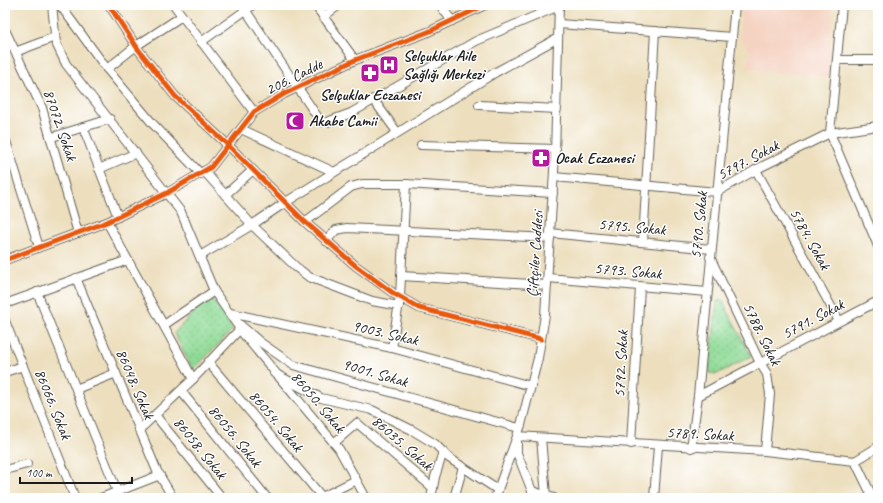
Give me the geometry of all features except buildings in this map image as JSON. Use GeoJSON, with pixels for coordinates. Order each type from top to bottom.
{"type":"FeatureCollection","features":[{"type":"Feature","properties":{"kind":"street"},"geometry":{"type":"LineString","coordinates":[[52,5],[56,43],[66,64],[181,212],[214,291],[233,317]]}},
{"type":"Feature","properties":{"kind":"street"},"geometry":{"type":"LineString","coordinates":[[60,5],[107,69],[153,124],[225,195],[252,225],[296,267],[309,277],[372,301],[399,306]]}},
{"type":"Feature","properties":{"kind":"street"},"geometry":{"type":"LineString","coordinates":[[109,5],[136,46],[175,96],[229,146],[305,222],[356,266],[419,308],[541,339]]}},
{"type":"Feature","properties":{"kind":"street"},"geometry":{"type":"LineString","coordinates":[[174,5],[254,112]]}},
{"type":"Feature","properties":{"kind":"street"},"geometry":{"type":"LineString","coordinates":[[315,5],[355,60]]}},
{"type":"Feature","properties":{"kind":"street"},"geometry":{"type":"LineString","coordinates":[[323,17],[339,5]]}},
{"type":"Feature","properties":{"kind":"street"},"geometry":{"type":"LineString","coordinates":[[440,5],[452,21]]}},
{"type":"Feature","properties":{"kind":"street","name":"206. Cadde"},"geometry":{"type":"LineString","coordinates":[[5,260],[108,222],[167,193],[211,167],[229,146],[254,112],[284,94],[300,88],[355,60],[452,21],[485,5]]}},
{"type":"Feature","properties":{"kind":"street"},"geometry":{"type":"LineString","coordinates":[[201,42],[247,7],[321,122],[327,122],[351,113],[476,41],[559,5]]}},
{"type":"Feature","properties":{"kind":"street","name":"Çiftçiler Caddesi"},"geometry":{"type":"LineString","coordinates":[[495,498],[518,432],[531,386],[538,358],[545,315],[556,148],[559,5]]}},
{"type":"Feature","properties":{"kind":"street","name":"5790. Sokak"},"geometry":{"type":"LineString","coordinates":[[691,448],[698,396],[706,292],[735,5]]}},
{"type":"Feature","properties":{"kind":"street"},"geometry":{"type":"LineString","coordinates":[[842,5],[830,134],[878,246]]}},
{"type":"Feature","properties":{"kind":"street"},"geometry":{"type":"LineString","coordinates":[[107,69],[136,46],[182,16]]}},
{"type":"Feature","properties":{"kind":"street"},"geometry":{"type":"LineString","coordinates":[[559,24],[732,37]]}},
{"type":"Feature","properties":{"kind":"street","name":"87072. Sokak"},"geometry":{"type":"LineString","coordinates":[[5,30],[42,108],[52,137],[78,233]]}},
{"type":"Feature","properties":{"kind":"street"},"geometry":{"type":"LineString","coordinates":[[643,242],[655,31]]}},
{"type":"Feature","properties":{"kind":"street"},"geometry":{"type":"LineString","coordinates":[[15,52],[55,37]]}},
{"type":"Feature","properties":{"kind":"street"},"geometry":{"type":"LineString","coordinates":[[200,256],[252,225],[397,132],[496,72],[558,38]]}},
{"type":"Feature","properties":{"kind":"street"},"geometry":{"type":"LineString","coordinates":[[837,60],[878,60]]}},
{"type":"Feature","properties":{"kind":"street"},"geometry":{"type":"LineString","coordinates":[[373,99],[397,132]]}},
{"type":"Feature","properties":{"kind":"street"},"geometry":{"type":"LineString","coordinates":[[479,105],[557,109]]}},
{"type":"Feature","properties":{"kind":"street"},"geometry":{"type":"LineString","coordinates":[[52,137],[110,119]]}},
{"type":"Feature","properties":{"kind":"street","name":"5797. Sokak"},"geometry":{"type":"LineString","coordinates":[[554,177],[717,192],[756,170],[830,134],[878,126]]}},
{"type":"Feature","properties":{"kind":"street"},"geometry":{"type":"LineString","coordinates":[[83,127],[118,217]]}},
{"type":"Feature","properties":{"kind":"street"},"geometry":{"type":"LineString","coordinates":[[241,129],[334,172]]}},
{"type":"Feature","properties":{"kind":"street"},"geometry":{"type":"LineString","coordinates":[[5,138],[39,247]]}},
{"type":"Feature","properties":{"kind":"street"},"geometry":{"type":"LineString","coordinates":[[421,145],[556,148]]}},
{"type":"Feature","properties":{"kind":"street"},"geometry":{"type":"LineString","coordinates":[[99,169],[136,153]]}},
{"type":"Feature","properties":{"kind":"street"},"geometry":{"type":"LineString","coordinates":[[225,195],[253,170]]}},
{"type":"Feature","properties":{"kind":"street","name":"5784. Sokak"},"geometry":{"type":"LineString","coordinates":[[756,170],[840,321]]}},
{"type":"Feature","properties":{"kind":"street"},"geometry":{"type":"LineString","coordinates":[[305,222],[351,187],[362,184],[406,184],[553,193]]}},
{"type":"Feature","properties":{"kind":"street"},"geometry":{"type":"LineString","coordinates":[[392,348],[402,276],[406,184]]}},
{"type":"Feature","properties":{"kind":"street"},"geometry":{"type":"LineString","coordinates":[[108,222],[193,379]]}},
{"type":"Feature","properties":{"kind":"street","name":"5795. Sokak"},"geometry":{"type":"LineString","coordinates":[[326,241],[336,230],[347,228],[550,236],[643,242],[710,253]]}},
{"type":"Feature","properties":{"kind":"street","name":"5788. Sokak"},"geometry":{"type":"LineString","coordinates":[[710,253],[760,363],[767,374],[770,394],[765,451]]}},
{"type":"Feature","properties":{"kind":"street"},"geometry":{"type":"LineString","coordinates":[[5,304],[128,260]]}},
{"type":"Feature","properties":{"kind":"street","name":"5793. Sokak"},"geometry":{"type":"LineString","coordinates":[[402,276],[547,282],[706,292]]}},
{"type":"Feature","properties":{"kind":"street","name":"86048. Sokak"},"geometry":{"type":"LineString","coordinates":[[76,278],[160,476],[173,498]]}},
{"type":"Feature","properties":{"kind":"street","name":"5792. Sokak"},"geometry":{"type":"LineString","coordinates":[[631,444],[640,287]]}},
{"type":"Feature","properties":{"kind":"street"},"geometry":{"type":"LineString","coordinates":[[164,325],[214,291]]}},
{"type":"Feature","properties":{"kind":"street"},"geometry":{"type":"LineString","coordinates":[[37,292],[117,490]]}},
{"type":"Feature","properties":{"kind":"street","name":"5791. Sokak"},"geometry":{"type":"LineString","coordinates":[[698,396],[878,301]]}},
{"type":"Feature","properties":{"kind":"street","name":"86050. Sokak"},"geometry":{"type":"LineString","coordinates":[[233,317],[240,329],[274,372],[334,443],[366,498]]}},
{"type":"Feature","properties":{"kind":"street","name":"9003. Sokak"},"geometry":{"type":"LineString","coordinates":[[233,317],[392,348],[531,386]]}},
{"type":"Feature","properties":{"kind":"street","name":"9001. Sokak"},"geometry":{"type":"LineString","coordinates":[[233,317],[260,342],[293,365],[518,432]]}},
{"type":"Feature","properties":{"kind":"street","name":"86066. Sokak"},"geometry":{"type":"LineString","coordinates":[[5,321],[75,498]]}},
{"type":"Feature","properties":{"kind":"street"},"geometry":{"type":"LineString","coordinates":[[140,430],[193,379],[240,329]]}},
{"type":"Feature","properties":{"kind":"street","name":"86054. Sokak"},"geometry":{"type":"LineString","coordinates":[[208,362],[321,498]]}},
{"type":"Feature","properties":{"kind":"street"},"geometry":{"type":"LineString","coordinates":[[5,372],[23,366]]}},
{"type":"Feature","properties":{"kind":"street"},"geometry":{"type":"LineString","coordinates":[[274,372],[321,398],[372,410],[412,430],[435,444],[463,468],[498,490]]}},
{"type":"Feature","properties":{"kind":"street"},"geometry":{"type":"LineString","coordinates":[[76,389],[116,373]]}},
{"type":"Feature","properties":{"kind":"street","name":"86056. Sokak"},"geometry":{"type":"LineString","coordinates":[[181,391],[266,498]]}},
{"type":"Feature","properties":{"kind":"street","name":"86058. Sokak"},"geometry":{"type":"LineString","coordinates":[[155,415],[222,498]]}},
{"type":"Feature","properties":{"kind":"street","name":"86035. Sokak"},"geometry":{"type":"LineString","coordinates":[[334,443],[357,423],[433,488]]}},
{"type":"Feature","properties":{"kind":"street"},"geometry":{"type":"LineString","coordinates":[[518,432],[517,453],[532,495],[550,497],[541,438]]}},
{"type":"Feature","properties":{"kind":"street","name":"5789. Sokak"},"geometry":{"type":"LineString","coordinates":[[518,432],[541,438],[691,448],[765,451],[855,461]]}},
{"type":"Feature","properties":{"kind":"street"},"geometry":{"type":"LineString","coordinates":[[654,498],[658,446]]}},
{"type":"Feature","properties":{"kind":"street"},"geometry":{"type":"LineString","coordinates":[[873,498],[855,461],[878,448]]}},
{"type":"Feature","properties":{"kind":"street"},"geometry":{"type":"LineString","coordinates":[[431,498],[443,452]]}},
{"type":"Feature","properties":{"kind":"street"},"geometry":{"type":"LineString","coordinates":[[5,470],[27,464]]}},
{"type":"Feature","properties":{"kind":"street"},"geometry":{"type":"LineString","coordinates":[[454,498],[463,468]]}},
{"type":"Feature","properties":{"kind":"street"},"geometry":{"type":"LineString","coordinates":[[101,498],[117,490],[160,476]]}},
{"type":"Feature","properties":{"kind":"street"},"geometry":{"type":"LineString","coordinates":[[321,498],[356,480]]}},
{"type":"Feature","properties":{"kind":"shaded area"},"geometry":{"type":"Polygon","coordinates":[[[742,5],[832,5],[829,77],[747,69],[750,50],[739,38],[742,5]]]}},
{"type":"Feature","properties":{"kind":"green space"},"geometry":{"type":"Polygon","coordinates":[[[210,296],[233,329],[193,370],[174,333],[210,296]]]}},
{"type":"Feature","properties":{"kind":"green space"},"geometry":{"type":"Polygon","coordinates":[[[722,300],[751,356],[717,374],[709,373],[717,301],[722,300]]]}},
{"type":"Feature","properties":{"kind":"cycle path"},"geometry":{"type":"LineString","coordinates":[[109,5],[138,49],[175,96],[229,146],[305,222],[356,266],[393,293],[419,308],[541,339]]}},
{"type":"Feature","properties":{"kind":"cycle path"},"geometry":{"type":"LineString","coordinates":[[5,260],[107,222],[167,193],[211,167],[254,112],[284,94],[355,60],[428,32],[485,5]]}},
{"type":"Feature","properties":{"kind":"place","name":"Selçuklar Aile Sağlığı Merkezi"},"geometry":{"type":"Point","coordinates":[389,65]}},
{"type":"Feature","properties":{"kind":"place","name":"Selçuklar Eczanesi"},"geometry":{"type":"Point","coordinates":[370,73]}},
{"type":"Feature","properties":{"kind":"place","name":"Akabe Camii"},"geometry":{"type":"Point","coordinates":[295,121]}},
{"type":"Feature","properties":{"kind":"place","name":"Ocak Eczanesi"},"geometry":{"type":"Point","coordinates":[541,158]}}]}
